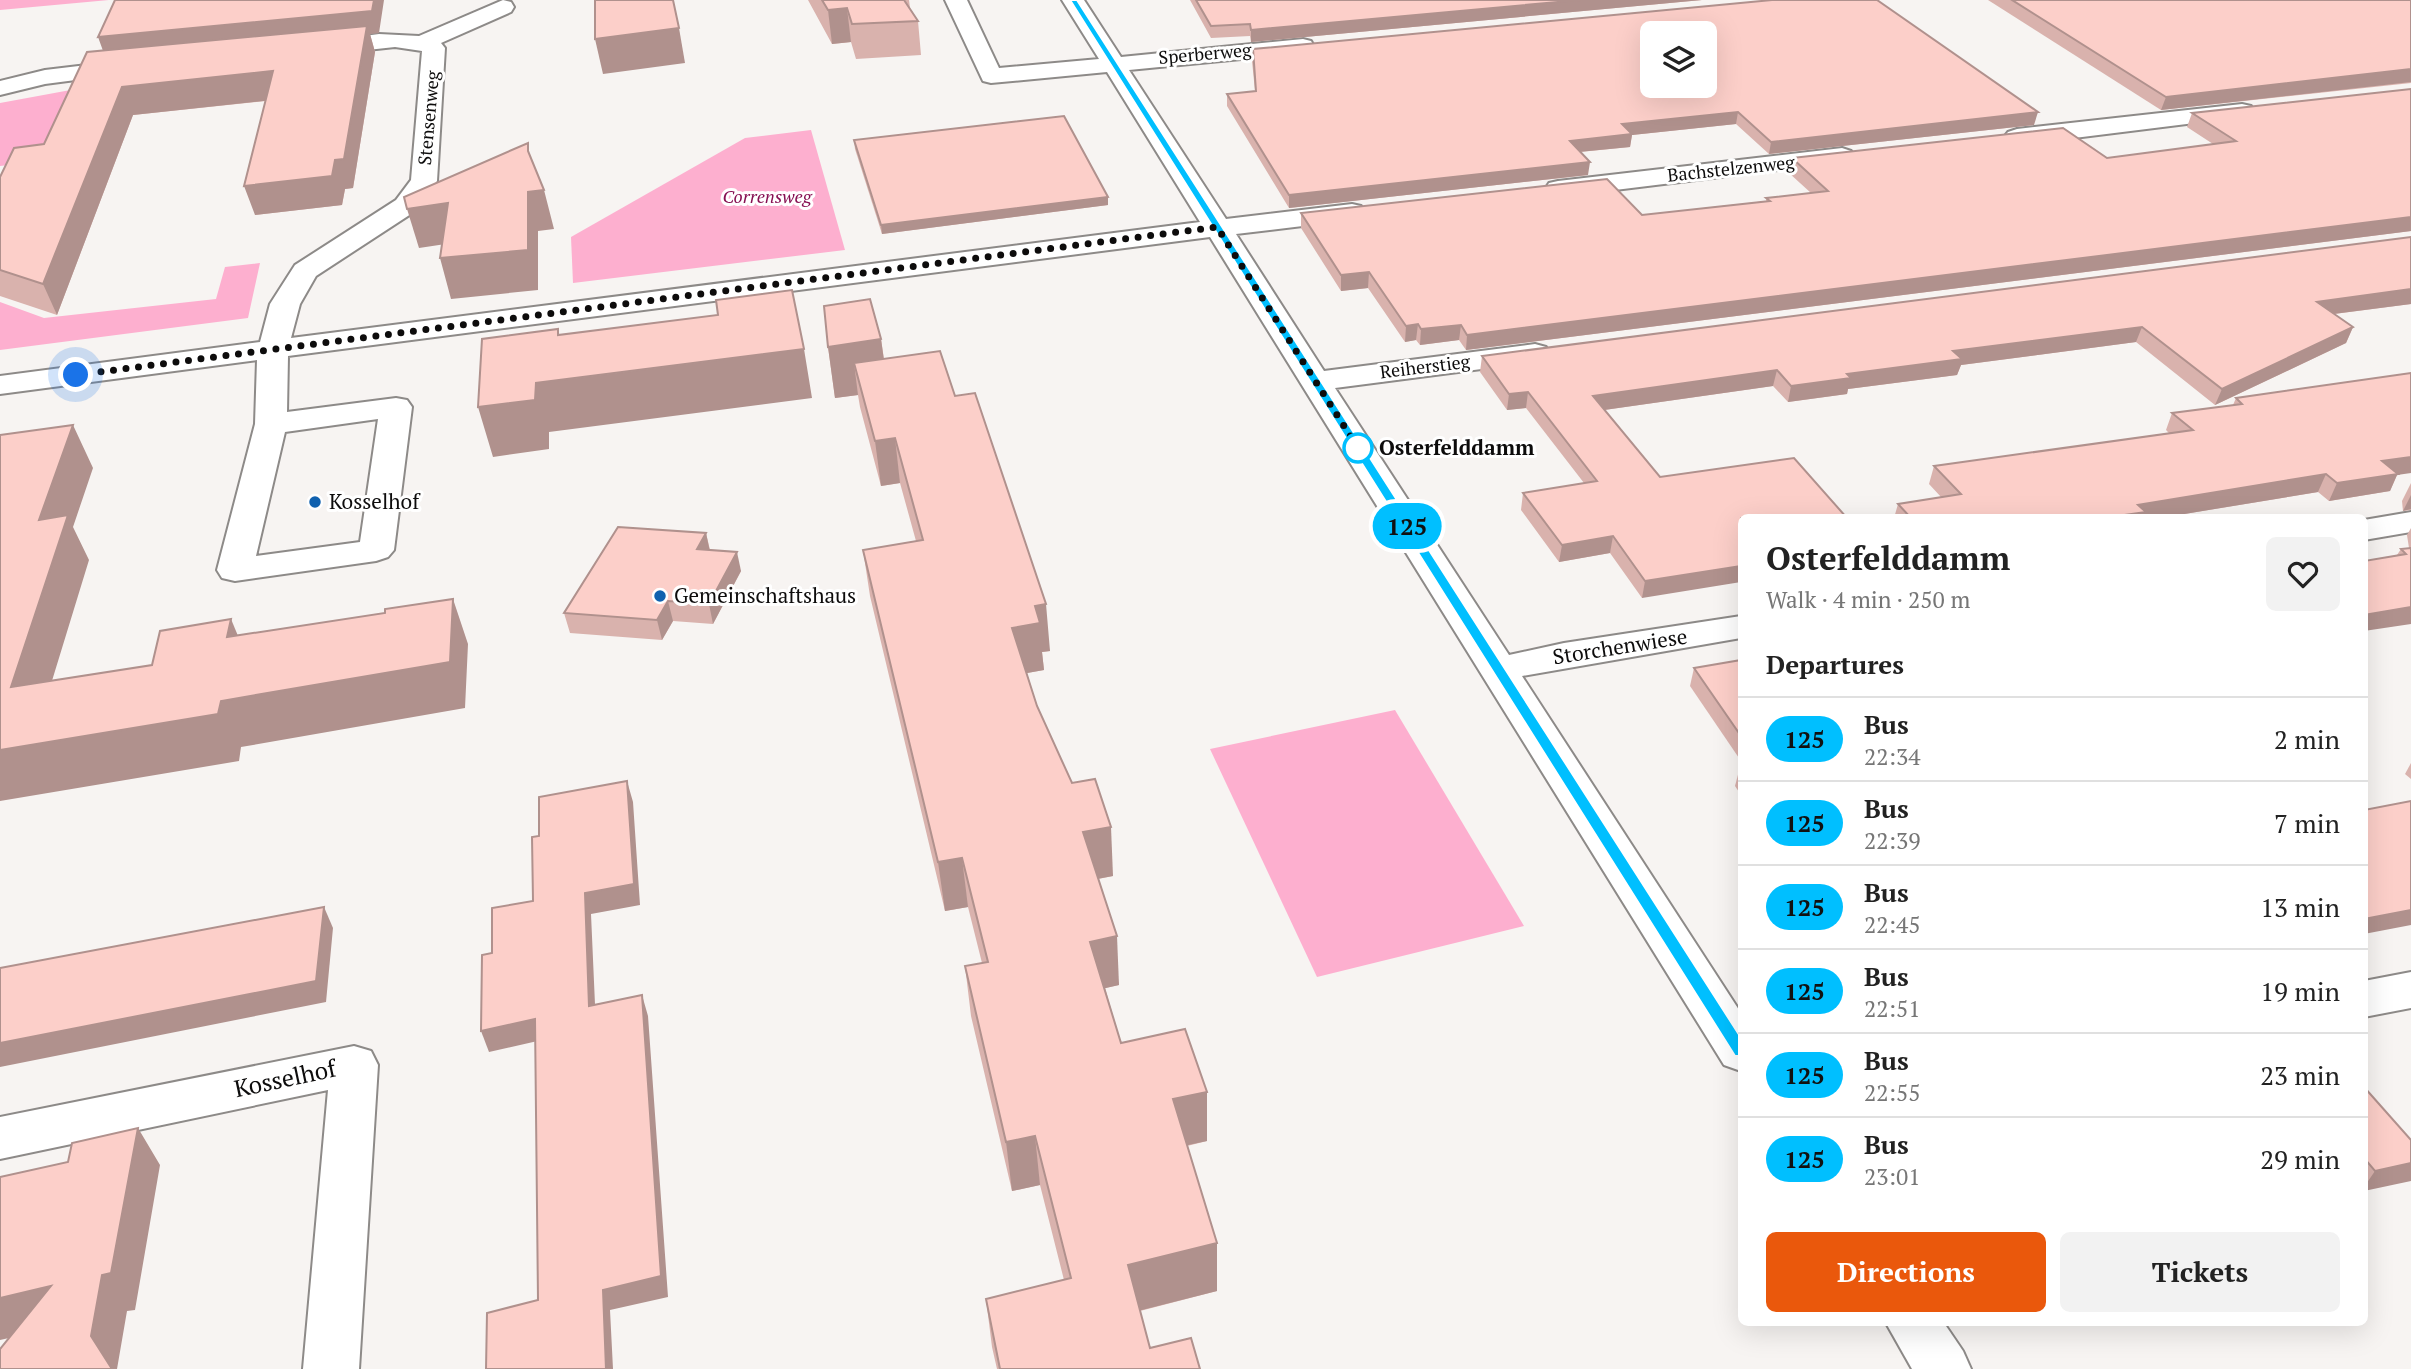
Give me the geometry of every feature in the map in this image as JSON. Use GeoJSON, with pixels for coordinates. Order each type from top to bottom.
{"type":"FeatureCollection","features":[{"type":"Feature","properties":{"kind":"street","name":"Sperberweg"},"geometry":{"type":"LineString","coordinates":[[956,0],[991,76],[1322,44]]}},
{"type":"Feature","properties":{"kind":"street"},"geometry":{"type":"LineString","coordinates":[[1073,0],[1738,1047]]}},
{"type":"Feature","properties":{"kind":"street"},"geometry":{"type":"LineString","coordinates":[[424,42],[503,7]]}},
{"type":"Feature","properties":{"kind":"street","name":"Stensenweg"},"geometry":{"type":"LineString","coordinates":[[273,348],[285,304],[305,271],[405,206],[424,181],[435,48],[424,42],[402,40],[293,51]]}},
{"type":"Feature","properties":{"kind":"street"},"geometry":{"type":"LineString","coordinates":[[0,88],[45,77],[158,64]]}},
{"type":"Feature","properties":{"kind":"street"},"geometry":{"type":"LineString","coordinates":[[1995,139],[2272,108]]}},
{"type":"Feature","properties":{"kind":"street","name":"Bachstelzenweg"},"geometry":{"type":"LineString","coordinates":[[1538,191],[1870,153]]}},
{"type":"Feature","properties":{"kind":"street"},"geometry":{"type":"LineString","coordinates":[[0,385],[1217,227],[1371,210]]}},
{"type":"Feature","properties":{"kind":"street"},"geometry":{"type":"LineString","coordinates":[[271,424],[396,407],[376,550],[235,570],[271,424],[273,348]]}},
{"type":"Feature","properties":{"kind":"street","name":"Reiherstieg"},"geometry":{"type":"LineString","coordinates":[[1315,381],[1558,350]]}},
{"type":"Feature","properties":{"kind":"street"},"geometry":{"type":"LineString","coordinates":[[2368,529],[2411,522]]}},
{"type":"Feature","properties":{"kind":"street","name":"Storchenwiese"},"geometry":{"type":"LineString","coordinates":[[1498,668],[1574,653],[1738,627]]}},
{"type":"Feature","properties":{"kind":"street"},"geometry":{"type":"LineString","coordinates":[[2368,998],[2411,990]]}},
{"type":"Feature","properties":{"kind":"street","name":"Kosselhof"},"geometry":{"type":"LineString","coordinates":[[0,1139],[354,1065],[331,1369]]}},
{"type":"Feature","properties":{"kind":"street"},"geometry":{"type":"LineString","coordinates":[[1915,1326],[1943,1369]]}},
{"type":"Feature","properties":{"kind":"green space"},"geometry":{"type":"Polygon","coordinates":[[[0,0],[109,0],[0,10],[0,0]]]}},
{"type":"Feature","properties":{"kind":"green space"},"geometry":{"type":"Polygon","coordinates":[[[76,89],[45,161],[0,166],[0,103],[76,89]]]}},
{"type":"Feature","properties":{"kind":"green space","name":"Corrensweg"},"geometry":{"type":"Polygon","coordinates":[[[811,130],[845,250],[573,283],[571,237],[745,138],[811,130]]]}},
{"type":"Feature","properties":{"kind":"green space"},"geometry":{"type":"Polygon","coordinates":[[[260,263],[248,318],[0,350],[0,302],[44,318],[216,299],[225,267],[260,263]]]}},
{"type":"Feature","properties":{"kind":"green space"},"geometry":{"type":"Polygon","coordinates":[[[1395,710],[1524,926],[1317,977],[1210,749],[1395,710]]]}},
{"type":"Feature","properties":{"kind":"building"},"geometry":{"type":"Polygon","coordinates":[[[115,0],[374,0],[372,11],[98,37],[115,0]]]}},
{"type":"Feature","properties":{"kind":"building"},"geometry":{"type":"Polygon","coordinates":[[[595,0],[673,0],[679,28],[595,39],[595,0]]]}},
{"type":"Feature","properties":{"kind":"building"},"geometry":{"type":"Polygon","coordinates":[[[822,0],[904,0],[918,21],[852,24],[847,8],[828,10],[822,0]]]}},
{"type":"Feature","properties":{"kind":"building"},"geometry":{"type":"Polygon","coordinates":[[[1196,0],[1580,0],[1251,30],[1250,24],[1211,26],[1196,0]]]}},
{"type":"Feature","properties":{"kind":"building"},"geometry":{"type":"Polygon","coordinates":[[[1772,0],[1877,0],[2038,112],[1771,142],[1738,112],[1622,124],[1632,134],[1570,141],[1590,162],[1289,195],[1227,94],[1256,91],[1253,49],[1772,0]]]}},
{"type":"Feature","properties":{"kind":"building"},"geometry":{"type":"Polygon","coordinates":[[[2012,0],[2411,0],[2411,69],[2166,97],[2012,0]]]}},
{"type":"Feature","properties":{"kind":"building"},"geometry":{"type":"Polygon","coordinates":[[[367,26],[344,159],[335,160],[332,176],[244,186],[273,71],[122,87],[43,284],[0,270],[0,177],[14,148],[44,144],[87,52],[367,26]]]}},
{"type":"Feature","properties":{"kind":"building"},"geometry":{"type":"Polygon","coordinates":[[[2411,89],[2411,217],[1467,335],[1461,325],[1421,329],[1418,324],[1406,326],[1369,272],[1341,275],[1301,213],[1607,179],[1642,215],[1770,201],[1766,198],[1828,191],[1792,158],[2063,128],[2107,158],[2236,141],[2192,113],[2411,89]]]}},
{"type":"Feature","properties":{"kind":"building"},"geometry":{"type":"Polygon","coordinates":[[[1064,116],[1108,197],[881,225],[854,140],[1064,116]]]}},
{"type":"Feature","properties":{"kind":"building"},"geometry":{"type":"Polygon","coordinates":[[[528,143],[528,151],[544,190],[528,192],[528,250],[440,258],[448,203],[407,209],[404,197],[528,143]]]}},
{"type":"Feature","properties":{"kind":"building"},"geometry":{"type":"Polygon","coordinates":[[[2411,237],[2411,289],[2317,302],[2353,327],[2222,389],[2142,327],[1953,351],[1962,359],[1847,374],[1851,378],[1791,386],[1777,370],[1593,396],[1660,477],[1794,458],[1843,514],[1738,514],[1738,566],[1645,581],[1613,536],[1562,545],[1523,493],[1597,481],[1528,392],[1509,394],[1482,356],[2411,237]]]}},
{"type":"Feature","properties":{"kind":"building"},"geometry":{"type":"Polygon","coordinates":[[[792,290],[804,349],[536,383],[535,400],[478,407],[482,339],[558,329],[558,335],[718,315],[716,300],[792,290]]]}},
{"type":"Feature","properties":{"kind":"building"},"geometry":{"type":"Polygon","coordinates":[[[870,299],[881,339],[828,347],[824,306],[870,299]]]}},
{"type":"Feature","properties":{"kind":"building"},"geometry":{"type":"Polygon","coordinates":[[[940,351],[955,396],[975,393],[1046,604],[1035,606],[1040,623],[1012,628],[1037,706],[1072,783],[1095,779],[1111,827],[1083,832],[1117,936],[1090,942],[1121,1043],[1185,1029],[1207,1092],[1173,1099],[1217,1243],[1128,1265],[1150,1348],[1191,1338],[1200,1369],[1000,1369],[986,1299],[1071,1278],[1035,1136],[1006,1142],[965,966],[988,962],[962,858],[938,862],[863,550],[923,540],[895,438],[875,441],[854,363],[940,351]]]}},
{"type":"Feature","properties":{"kind":"building"},"geometry":{"type":"Polygon","coordinates":[[[2411,373],[2411,457],[2382,461],[2398,474],[2337,483],[2326,474],[2138,505],[2146,512],[2132,514],[1907,514],[1898,504],[1961,494],[1934,466],[2193,430],[2172,413],[2242,404],[2236,398],[2411,373]]]}},
{"type":"Feature","properties":{"kind":"building"},"geometry":{"type":"Polygon","coordinates":[[[73,425],[39,520],[68,515],[11,687],[152,665],[160,631],[231,619],[227,637],[385,613],[385,609],[453,599],[450,662],[221,701],[218,714],[0,750],[0,435],[73,425]]]}},
{"type":"Feature","properties":{"kind":"building","name":"Gemeinschaftshaus"},"geometry":{"type":"Polygon","coordinates":[[[618,527],[706,533],[697,549],[737,552],[709,604],[668,601],[657,620],[564,613],[618,527]]]}},
{"type":"Feature","properties":{"kind":"building"},"geometry":{"type":"Polygon","coordinates":[[[2411,548],[2411,607],[2368,614],[2368,560],[2406,554],[2401,549],[2411,548]]]}},
{"type":"Feature","properties":{"kind":"building"},"geometry":{"type":"Polygon","coordinates":[[[1738,661],[1738,732],[1694,668],[1738,661]]]}},
{"type":"Feature","properties":{"kind":"building"},"geometry":{"type":"Polygon","coordinates":[[[627,781],[634,884],[585,893],[589,1006],[642,995],[661,1276],[603,1290],[606,1369],[486,1369],[487,1313],[538,1300],[535,1019],[481,1031],[482,955],[492,953],[492,908],[533,901],[532,837],[539,836],[539,797],[627,781]]]}},
{"type":"Feature","properties":{"kind":"building"},"geometry":{"type":"Polygon","coordinates":[[[2411,801],[2411,910],[2368,918],[2368,809],[2411,801]]]}},
{"type":"Feature","properties":{"kind":"building"},"geometry":{"type":"Polygon","coordinates":[[[324,907],[316,981],[0,1043],[0,968],[324,907]]]}},
{"type":"Feature","properties":{"kind":"building"},"geometry":{"type":"Polygon","coordinates":[[[2368,1092],[2411,1140],[2411,1163],[2375,1171],[2368,1163],[2368,1092]]]}},
{"type":"Feature","properties":{"kind":"building"},"geometry":{"type":"Polygon","coordinates":[[[138,1128],[111,1273],[102,1275],[91,1336],[112,1369],[0,1369],[0,1349],[51,1286],[0,1298],[0,1177],[68,1162],[72,1143],[138,1128]]]}},
{"type":"Feature","properties":{"kind":"bus line","name":"125"},"geometry":{"type":"LineString","coordinates":[[1073,0],[1738,1047]]}},
{"type":"Feature","properties":{"kind":"place","name":"Osterfelddamm"},"geometry":{"type":"Point","coordinates":[1358,448]}},
{"type":"Feature","properties":{"kind":"place","name":"Kosselhof"},"geometry":{"type":"Point","coordinates":[315,502]}},
{"type":"Feature","properties":{"kind":"place","name":"Gemeinschaftshaus"},"geometry":{"type":"Point","coordinates":[660,596]}},
{"type":"Feature","properties":{"kind":"route"},"geometry":{"type":"LineString","coordinates":[[76,375],[1217,227],[1358,448]]}}]}
